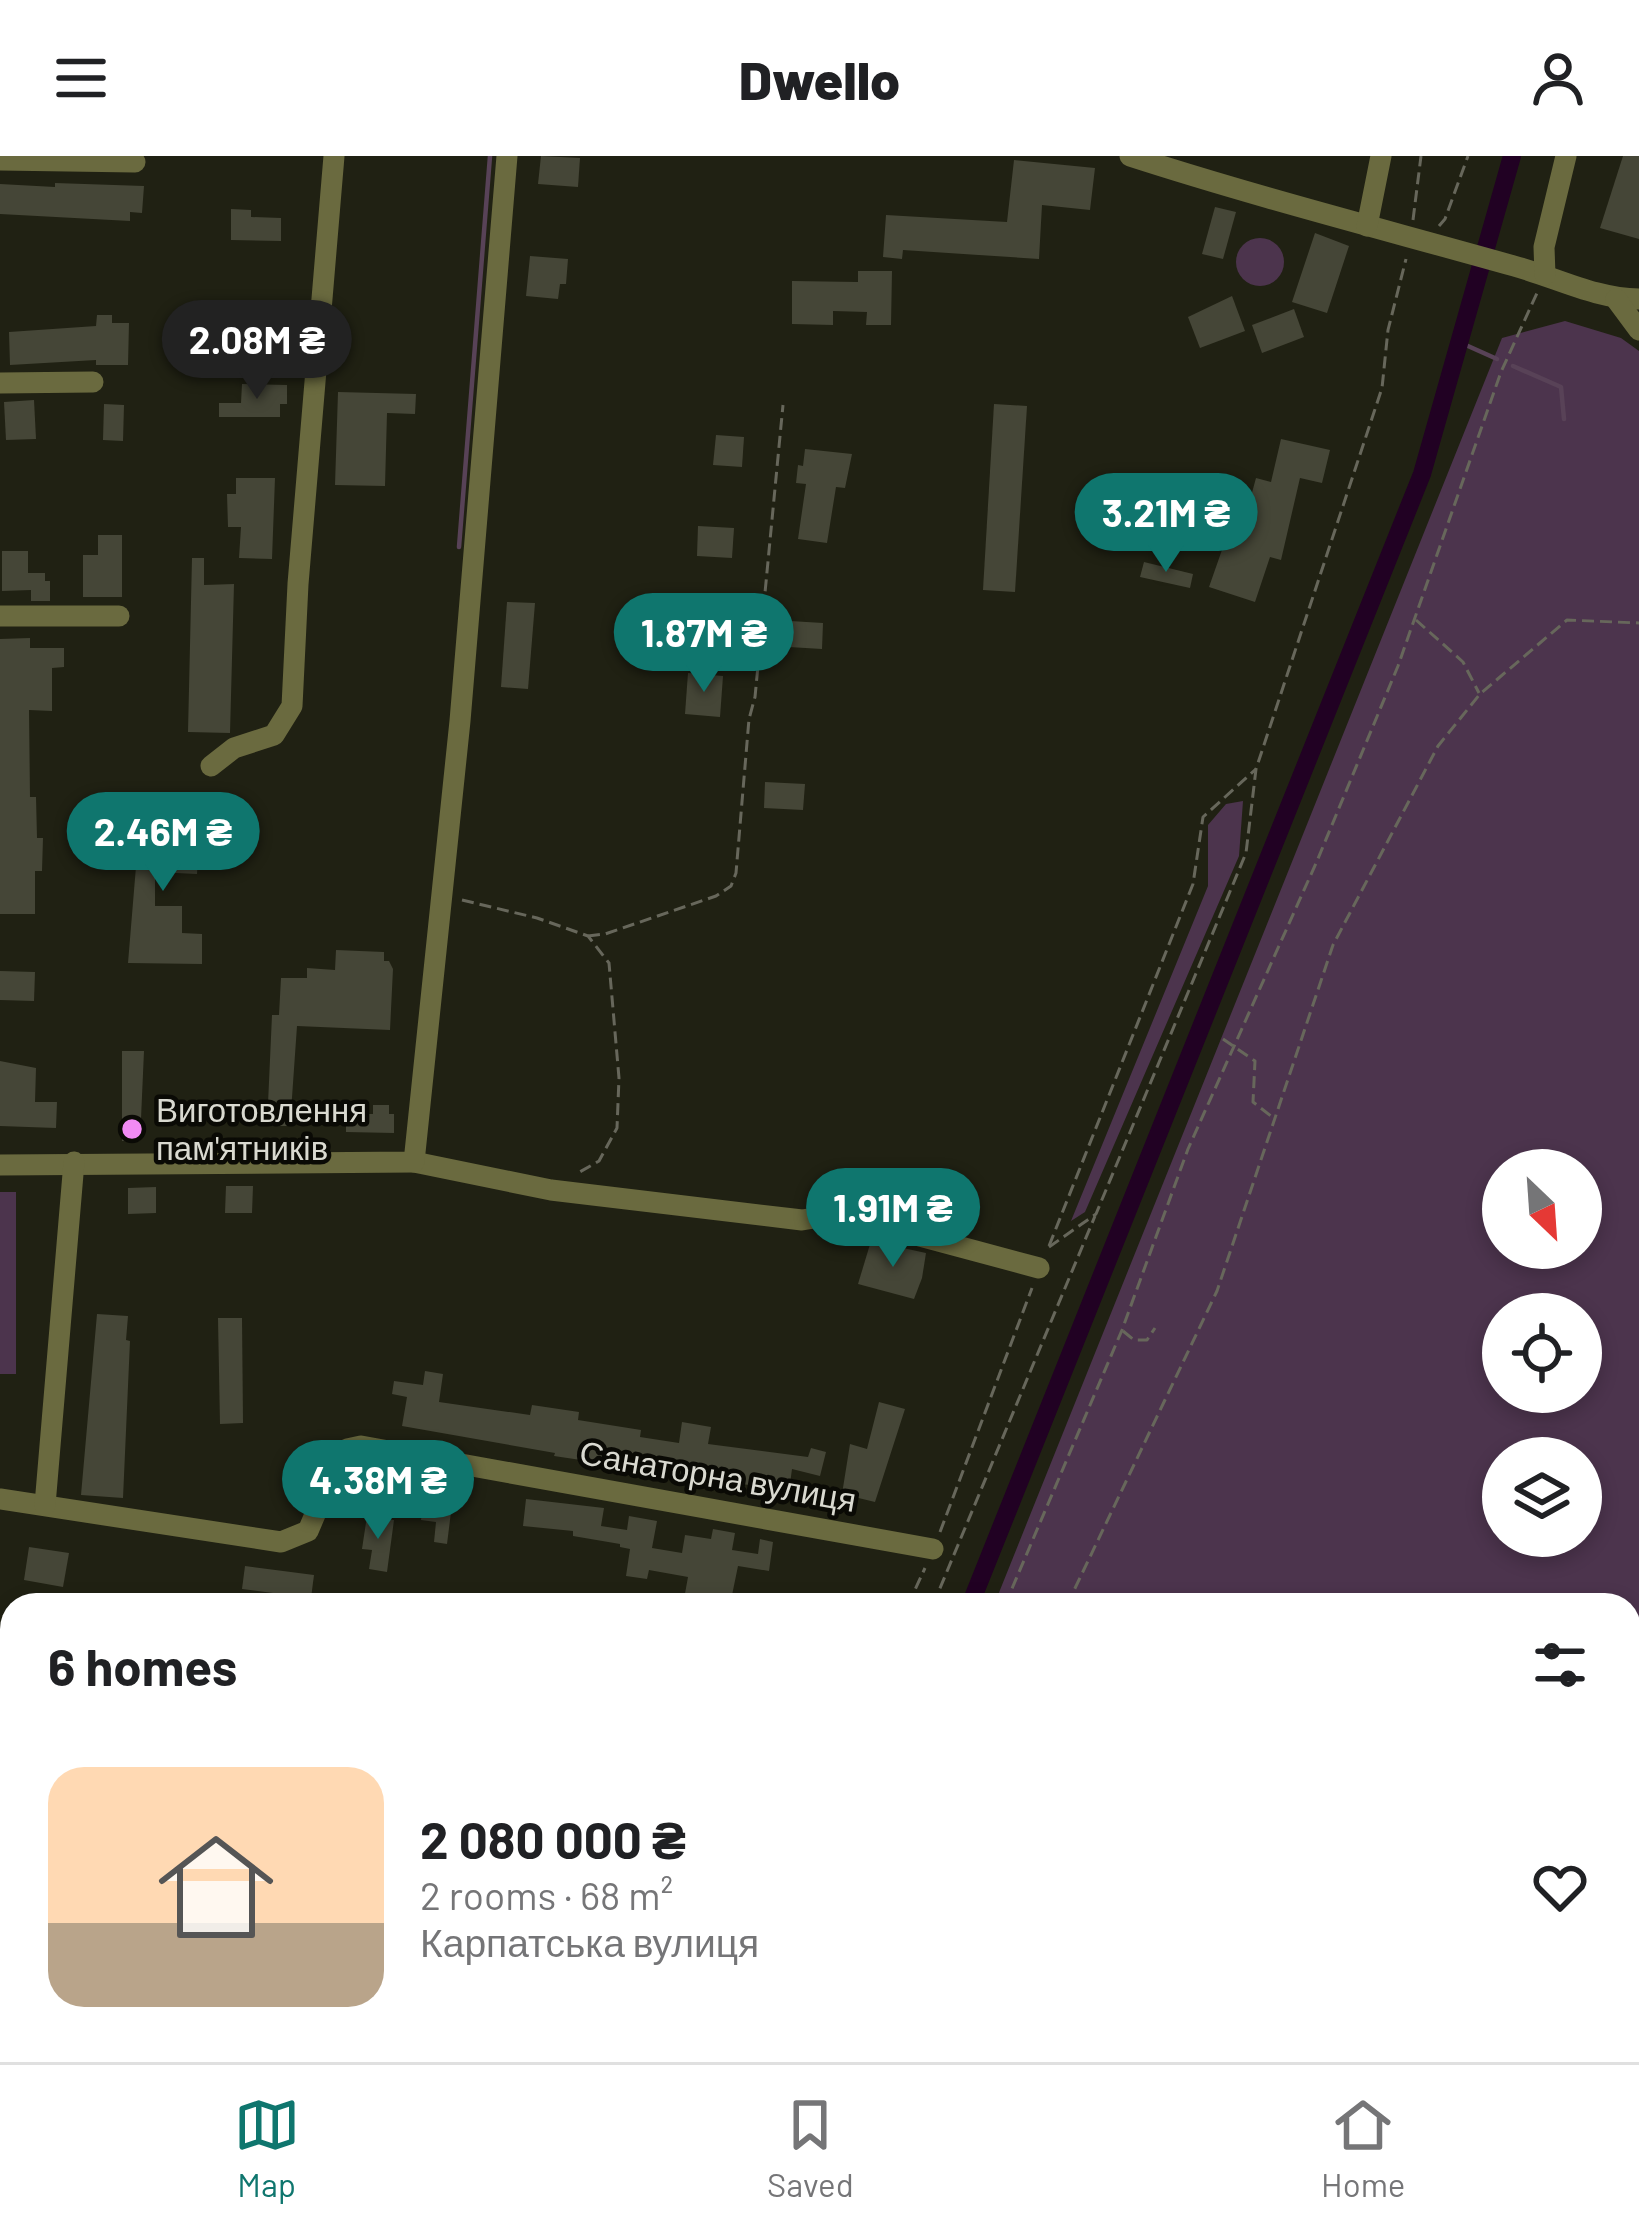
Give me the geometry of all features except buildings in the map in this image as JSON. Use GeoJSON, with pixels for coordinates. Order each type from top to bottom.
{"type":"FeatureCollection","features":[{"type":"Feature","properties":{"kind":"street"},"geometry":{"type":"LineString","coordinates":[[211,766],[234,748],[274,735],[292,706],[334,156]]}},
{"type":"Feature","properties":{"kind":"street"},"geometry":{"type":"LineString","coordinates":[[414,1162],[507,156]]}},
{"type":"Feature","properties":{"kind":"street"},"geometry":{"type":"LineString","coordinates":[[1130,156],[1249,194],[1628,299],[1639,315]]}},
{"type":"Feature","properties":{"kind":"street"},"geometry":{"type":"LineString","coordinates":[[1367,226],[1381,156]]}},
{"type":"Feature","properties":{"kind":"street"},"geometry":{"type":"LineString","coordinates":[[1545,275],[1544,247],[1566,156]]}},
{"type":"Feature","properties":{"kind":"street"},"geometry":{"type":"LineString","coordinates":[[0,160],[135,162]]}},
{"type":"Feature","properties":{"kind":"street"},"geometry":{"type":"LineString","coordinates":[[1628,299],[1639,330]]}},
{"type":"Feature","properties":{"kind":"street"},"geometry":{"type":"LineString","coordinates":[[0,383],[93,382]]}},
{"type":"Feature","properties":{"kind":"street"},"geometry":{"type":"LineString","coordinates":[[0,616],[119,616]]}},
{"type":"Feature","properties":{"kind":"street"},"geometry":{"type":"LineString","coordinates":[[45,1505],[74,1162]]}},
{"type":"Feature","properties":{"kind":"street"},"geometry":{"type":"LineString","coordinates":[[0,1166],[414,1162],[551,1190],[802,1220],[838,1214],[1040,1268]]}},
{"type":"Feature","properties":{"kind":"street","name":"Санаторна вулиця"},"geometry":{"type":"LineString","coordinates":[[0,1499],[281,1542],[308,1531],[338,1461],[347,1449],[361,1446],[933,1550]]}},
{"type":"Feature","properties":{"kind":"path"},"geometry":{"type":"LineString","coordinates":[[938,1593],[1246,853],[1256,769],[1382,388],[1388,330],[1418,241],[1421,156]]}},
{"type":"Feature","properties":{"kind":"path"},"geometry":{"type":"LineString","coordinates":[[1418,241],[1445,219],[1468,156]]}},
{"type":"Feature","properties":{"kind":"path"},"geometry":{"type":"LineString","coordinates":[[1010,1593],[1122,1330],[1188,1149],[1317,860],[1414,618],[1501,371],[1545,275]]}},
{"type":"Feature","properties":{"kind":"path"},"geometry":{"type":"LineString","coordinates":[[588,937],[716,896],[731,886],[736,873],[784,405]]}},
{"type":"Feature","properties":{"kind":"path"},"geometry":{"type":"LineString","coordinates":[[1414,618],[1463,662],[1480,694]]}},
{"type":"Feature","properties":{"kind":"path"},"geometry":{"type":"LineString","coordinates":[[1073,1593],[1217,1291],[1333,945],[1438,746],[1480,694],[1567,620],[1639,623]]}},
{"type":"Feature","properties":{"kind":"path"},"geometry":{"type":"LineString","coordinates":[[1096,1214],[1048,1247],[1193,884],[1203,817],[1256,769]]}},
{"type":"Feature","properties":{"kind":"path"},"geometry":{"type":"LineString","coordinates":[[442,896],[537,918],[588,937],[609,963],[619,1078],[617,1128],[599,1161],[551,1190]]}},
{"type":"Feature","properties":{"kind":"path"},"geometry":{"type":"LineString","coordinates":[[1223,1039],[1255,1061],[1253,1102],[1272,1118]]}},
{"type":"Feature","properties":{"kind":"path"},"geometry":{"type":"LineString","coordinates":[[913,1593],[1040,1268]]}},
{"type":"Feature","properties":{"kind":"path"},"geometry":{"type":"LineString","coordinates":[[1122,1330],[1134,1340],[1148,1340],[1155,1328]]}},
{"type":"Feature","properties":{"kind":"shaded area"},"geometry":{"type":"Polygon","coordinates":[[[1260,238],[1277,245],[1284,262],[1277,279],[1260,286],[1243,279],[1236,262],[1243,245],[1260,238]]]}},
{"type":"Feature","properties":{"kind":"shaded area"},"geometry":{"type":"Polygon","coordinates":[[[1565,321],[1621,338],[1639,351],[1639,1593],[999,1593],[1502,338],[1565,321]]]}},
{"type":"Feature","properties":{"kind":"shaded area"},"geometry":{"type":"Polygon","coordinates":[[[1243,801],[1239,856],[1085,1212],[1071,1221],[1208,886],[1208,825],[1226,804],[1243,801]]]}},
{"type":"Feature","properties":{"kind":"shaded area"},"geometry":{"type":"Polygon","coordinates":[[[0,1192],[16,1192],[16,1374],[0,1374],[0,1192]]]}},
{"type":"Feature","properties":{"kind":"waterway"},"geometry":{"type":"LineString","coordinates":[[459,547],[490,156]]}},
{"type":"Feature","properties":{"kind":"waterway"},"geometry":{"type":"LineString","coordinates":[[975,1593],[1422,474],[1512,156]]}},
{"type":"Feature","properties":{"kind":"waterway"},"geometry":{"type":"LineString","coordinates":[[1459,342],[1497,359]]}},
{"type":"Feature","properties":{"kind":"waterway"},"geometry":{"type":"LineString","coordinates":[[1513,366],[1561,387],[1564,419]]}},
{"type":"Feature","properties":{"kind":"place","name":"Виготовлення пам'ятників"},"geometry":{"type":"Point","coordinates":[132,1129]}}]}
